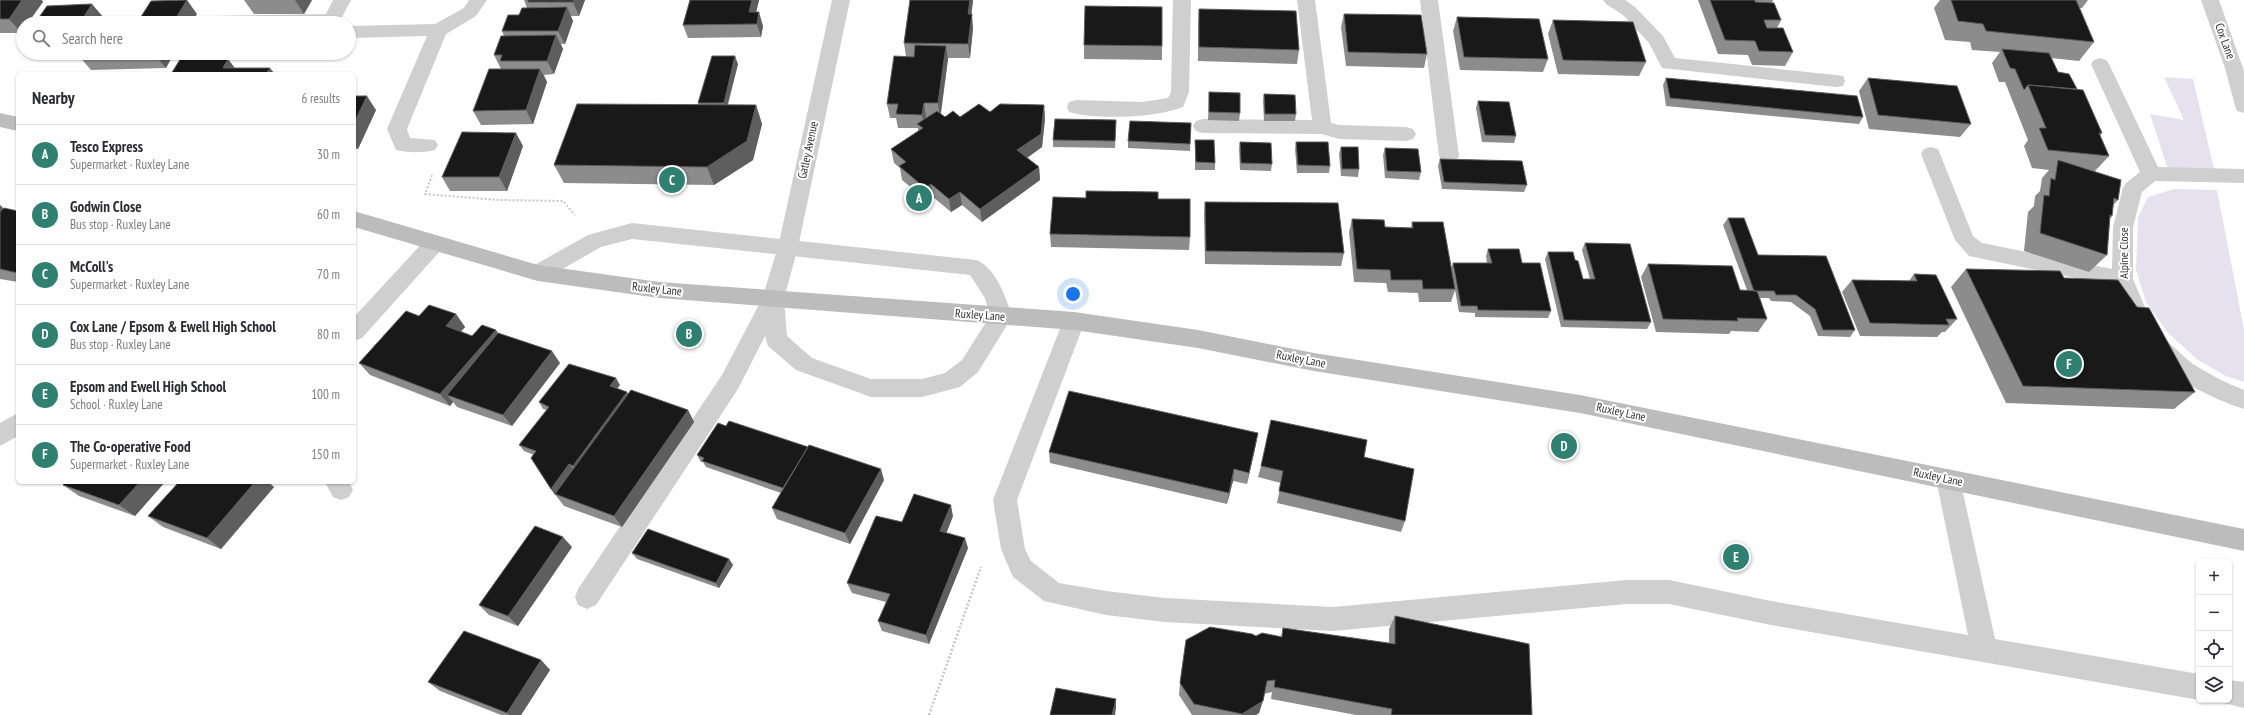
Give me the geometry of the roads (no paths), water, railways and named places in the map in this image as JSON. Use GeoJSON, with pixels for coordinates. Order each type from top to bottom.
{"type":"FeatureCollection","features":[{"type":"Feature","properties":{"kind":"main road"},"geometry":{"type":"LineString","coordinates":[[0,120],[16,124]]}},
{"type":"Feature","properties":{"kind":"main road","name":"Ruxley Lane"},"geometry":{"type":"LineString","coordinates":[[356,220],[434,244],[538,273],[659,290],[1001,317],[1074,321],[1198,339],[1314,362],[1580,404],[2244,540]]}},
{"type":"Feature","properties":{"kind":"street"},"geometry":{"type":"LineString","coordinates":[[335,16],[342,0]]}},
{"type":"Feature","properties":{"kind":"street"},"geometry":{"type":"LineString","coordinates":[[356,32],[439,30],[470,12],[478,0]]}},
{"type":"Feature","properties":{"kind":"street","name":"Gatley Avenue"},"geometry":{"type":"LineString","coordinates":[[773,299],[788,247],[841,0]]}},
{"type":"Feature","properties":{"kind":"street"},"geometry":{"type":"LineString","coordinates":[[1076,107],[1154,108],[1169,106],[1176,102],[1180,92],[1182,0]]}},
{"type":"Feature","properties":{"kind":"street"},"geometry":{"type":"LineString","coordinates":[[1306,0],[1322,127]]}},
{"type":"Feature","properties":{"kind":"street"},"geometry":{"type":"LineString","coordinates":[[1429,0],[1449,156]]}},
{"type":"Feature","properties":{"kind":"street"},"geometry":{"type":"LineString","coordinates":[[1612,0],[1629,11],[1657,40],[1668,64],[1836,81]]}},
{"type":"Feature","properties":{"kind":"street","name":"Cox Lane"},"geometry":{"type":"LineString","coordinates":[[2210,0],[2234,68],[2244,106]]}},
{"type":"Feature","properties":{"kind":"street"},"geometry":{"type":"LineString","coordinates":[[428,145],[403,145],[397,129],[439,30]]}},
{"type":"Feature","properties":{"kind":"street"},"geometry":{"type":"LineString","coordinates":[[2100,64],[2151,174],[2244,176]]}},
{"type":"Feature","properties":{"kind":"street"},"geometry":{"type":"LineString","coordinates":[[1202,126],[1322,127],[1339,132],[1406,134]]}},
{"type":"Feature","properties":{"kind":"street"},"geometry":{"type":"LineString","coordinates":[[1931,154],[1965,240],[1976,250],[2122,279]]}},
{"type":"Feature","properties":{"kind":"street","name":"Alpine Close"},"geometry":{"type":"LineString","coordinates":[[2151,174],[2133,188],[2123,227],[2122,279],[2134,310],[2149,336],[2168,357],[2211,387],[2244,400]]}},
{"type":"Feature","properties":{"kind":"street"},"geometry":{"type":"LineString","coordinates":[[538,273],[595,241],[632,231],[976,268],[995,296],[1001,317],[970,366],[952,380],[922,388],[871,388],[804,364],[776,340],[773,299]]}},
{"type":"Feature","properties":{"kind":"street"},"geometry":{"type":"LineString","coordinates":[[356,330],[434,244]]}},
{"type":"Feature","properties":{"kind":"street"},"geometry":{"type":"LineString","coordinates":[[587,597],[730,382],[773,299]]}},
{"type":"Feature","properties":{"kind":"street"},"geometry":{"type":"LineString","coordinates":[[1074,321],[1005,500],[1013,549],[1022,569],[1053,593],[1106,603],[1165,610],[1333,619],[1626,592],[1669,592],[2196,687]]}},
{"type":"Feature","properties":{"kind":"street"},"geometry":{"type":"LineString","coordinates":[[0,436],[16,424]]}},
{"type":"Feature","properties":{"kind":"street"},"geometry":{"type":"LineString","coordinates":[[1948,479],[1984,650]]}},
{"type":"Feature","properties":{"kind":"street"},"geometry":{"type":"LineString","coordinates":[[2232,693],[2244,695]]}},
{"type":"Feature","properties":{"kind":"place","name":"McColl's"},"geometry":{"type":"Point","coordinates":[672,180]}},
{"type":"Feature","properties":{"kind":"place","name":"Tesco Express"},"geometry":{"type":"Point","coordinates":[919,198]}},
{"type":"Feature","properties":{"kind":"place","name":"Godwin Close"},"geometry":{"type":"Point","coordinates":[689,334]}},
{"type":"Feature","properties":{"kind":"place","name":"The Co-operative Food"},"geometry":{"type":"Point","coordinates":[2069,364]}},
{"type":"Feature","properties":{"kind":"place","name":"Cox Lane / Epsom & Ewell High School"},"geometry":{"type":"Point","coordinates":[1564,446]}},
{"type":"Feature","properties":{"kind":"place","name":"Epsom and Ewell High School"},"geometry":{"type":"Point","coordinates":[1736,557]}}]}
